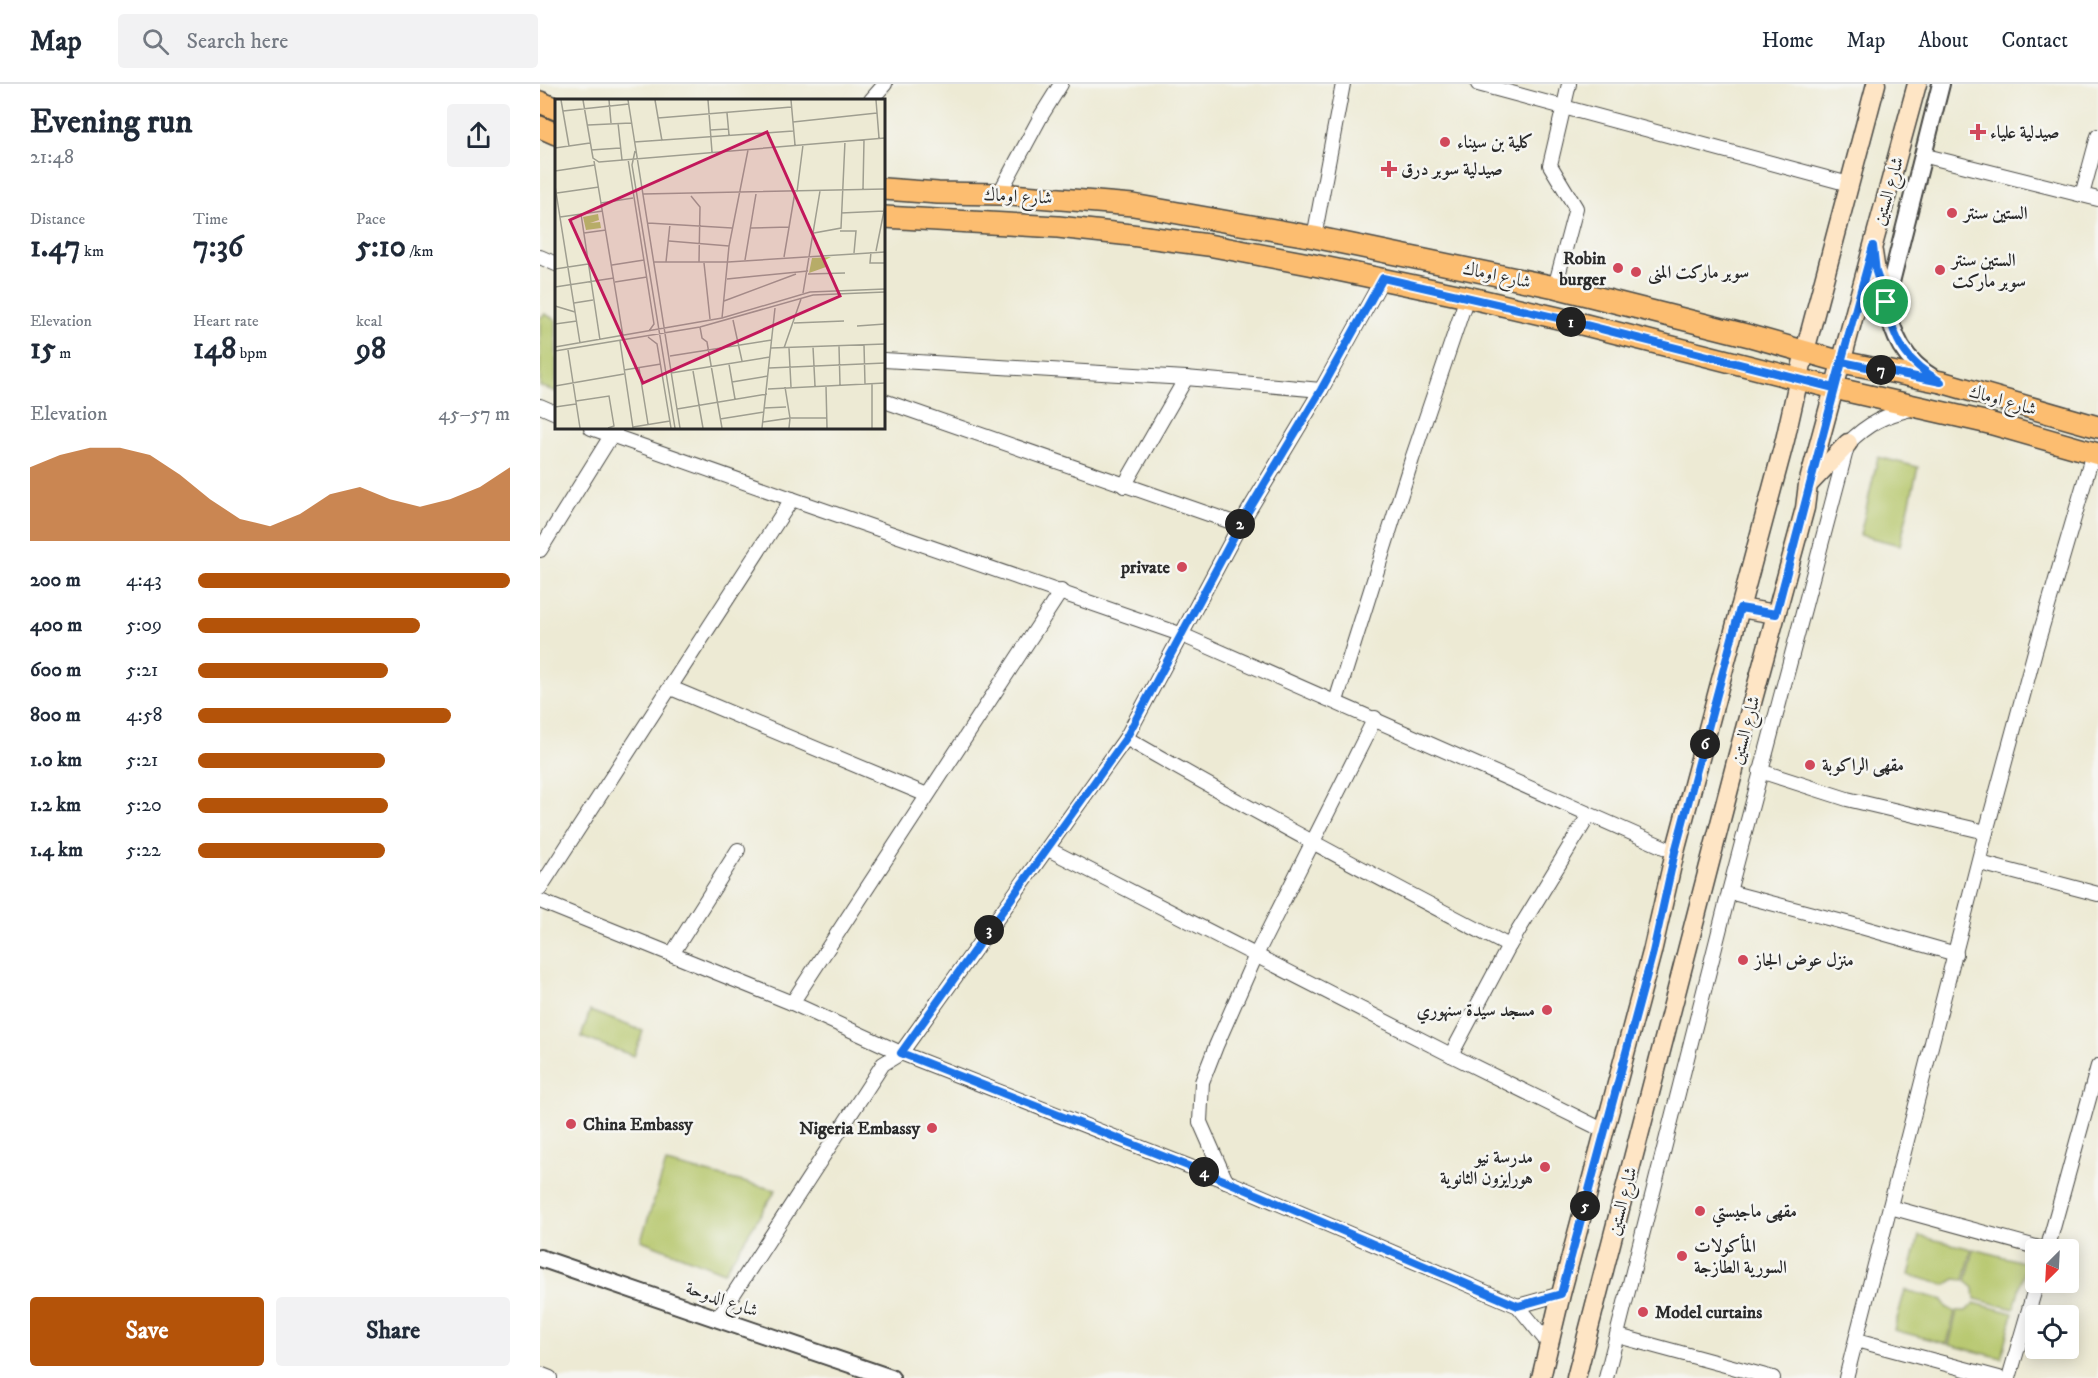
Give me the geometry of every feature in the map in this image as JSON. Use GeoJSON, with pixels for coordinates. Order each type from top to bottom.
{"type":"FeatureCollection","features":[{"type":"Feature","properties":{"kind":"main road","name":"شارع الستين"},"geometry":{"type":"LineString","coordinates":[[1541,1378],[1561,1294],[1653,952],[1675,852],[1782,451],[1805,351],[1876,84]]}},
{"type":"Feature","properties":{"kind":"main road","name":"شارع الستين"},"geometry":{"type":"LineString","coordinates":[[1576,1378],[1834,388],[1917,84]]}},
{"type":"Feature","properties":{"kind":"main road"},"geometry":{"type":"LineString","coordinates":[[540,102],[555,109]]}},
{"type":"Feature","properties":{"kind":"main road"},"geometry":{"type":"LineString","coordinates":[[540,127],[555,134]]}},
{"type":"Feature","properties":{"kind":"main road","name":"شارع اوماك"},"geometry":{"type":"LineString","coordinates":[[885,189],[999,194],[1133,205],[1314,237],[1555,287],[1750,336],[1842,362],[1941,382],[2098,427]]}},
{"type":"Feature","properties":{"kind":"main road","name":"شارع اوماك"},"geometry":{"type":"LineString","coordinates":[[885,218],[1059,227],[1131,235],[1208,245],[1383,278],[1834,388],[1989,423],[2095,453]]}},
{"type":"Feature","properties":{"kind":"main road"},"geometry":{"type":"LineString","coordinates":[[1873,246],[1876,272],[1886,302]]}},
{"type":"Feature","properties":{"kind":"main road"},"geometry":{"type":"LineString","coordinates":[[1743,365],[1750,336]]}},
{"type":"Feature","properties":{"kind":"main road"},"geometry":{"type":"LineString","coordinates":[[1809,484],[1848,443]]}},
{"type":"Feature","properties":{"kind":"main road"},"geometry":{"type":"LineString","coordinates":[[1740,608],[1776,614]]}},
{"type":"Feature","properties":{"kind":"street"},"geometry":{"type":"LineString","coordinates":[[871,99],[885,84]]}},
{"type":"Feature","properties":{"kind":"street"},"geometry":{"type":"LineString","coordinates":[[999,194],[1061,84]]}},
{"type":"Feature","properties":{"kind":"street"},"geometry":{"type":"LineString","coordinates":[[1314,237],[1343,84]]}},
{"type":"Feature","properties":{"kind":"street"},"geometry":{"type":"LineString","coordinates":[[1478,84],[1849,184]]}},
{"type":"Feature","properties":{"kind":"street"},"geometry":{"type":"LineString","coordinates":[[1555,287],[1576,208],[1550,165],[1569,84]]}},
{"type":"Feature","properties":{"kind":"street"},"geometry":{"type":"LineString","coordinates":[[1941,84],[1886,302],[1898,343],[1912,361],[1941,382]]}},
{"type":"Feature","properties":{"kind":"street"},"geometry":{"type":"LineString","coordinates":[[2082,195],[2098,136]]}},
{"type":"Feature","properties":{"kind":"street"},"geometry":{"type":"LineString","coordinates":[[1922,155],[2098,199]]}},
{"type":"Feature","properties":{"kind":"street"},"geometry":{"type":"LineString","coordinates":[[540,257],[555,264]]}},
{"type":"Feature","properties":{"kind":"street"},"geometry":{"type":"LineString","coordinates":[[718,1318],[883,1064],[901,1053],[1126,738],[1240,525],[1321,390],[1383,278]]}},
{"type":"Feature","properties":{"kind":"street"},"geometry":{"type":"LineString","coordinates":[[1336,701],[1412,459],[1450,353],[1467,297]]}},
{"type":"Feature","properties":{"kind":"street"},"geometry":{"type":"LineString","coordinates":[[885,360],[1186,378],[1321,390]]}},
{"type":"Feature","properties":{"kind":"street"},"geometry":{"type":"LineString","coordinates":[[1124,486],[1186,378]]}},
{"type":"Feature","properties":{"kind":"street"},"geometry":{"type":"LineString","coordinates":[[885,401],[1240,525]]}},
{"type":"Feature","properties":{"kind":"street"},"geometry":{"type":"LineString","coordinates":[[540,406],[555,413]]}},
{"type":"Feature","properties":{"kind":"street"},"geometry":{"type":"LineString","coordinates":[[1606,1378],[1760,771],[1848,443],[1863,429],[1887,415],[1920,407]]}},
{"type":"Feature","properties":{"kind":"street"},"geometry":{"type":"LineString","coordinates":[[596,429],[613,432],[792,500],[1180,634],[1675,852]]}},
{"type":"Feature","properties":{"kind":"street"},"geometry":{"type":"LineString","coordinates":[[540,550],[613,432]]}},
{"type":"Feature","properties":{"kind":"street"},"geometry":{"type":"LineString","coordinates":[[1846,1378],[1980,863],[1986,832],[2041,629],[2095,453]]}},
{"type":"Feature","properties":{"kind":"street"},"geometry":{"type":"LineString","coordinates":[[540,888],[792,500]]}},
{"type":"Feature","properties":{"kind":"street"},"geometry":{"type":"LineString","coordinates":[[792,1003],[1061,591]]}},
{"type":"Feature","properties":{"kind":"street"},"geometry":{"type":"LineString","coordinates":[[671,688],[927,795]]}},
{"type":"Feature","properties":{"kind":"street"},"geometry":{"type":"LineString","coordinates":[[1226,1181],[1200,1122],[1203,1082],[1216,1046],[1256,955],[1375,718]]}},
{"type":"Feature","properties":{"kind":"street"},"geometry":{"type":"LineString","coordinates":[[1126,738],[1311,843],[1509,946]]}},
{"type":"Feature","properties":{"kind":"street"},"geometry":{"type":"LineString","coordinates":[[1760,771],[1847,799],[1986,832]]}},
{"type":"Feature","properties":{"kind":"street"},"geometry":{"type":"LineString","coordinates":[[1450,1055],[1509,946],[1589,815]]}},
{"type":"Feature","properties":{"kind":"street"},"geometry":{"type":"LineString","coordinates":[[1048,849],[1450,1055],[1605,1131]]}},
{"type":"Feature","properties":{"kind":"street"},"geometry":{"type":"LineString","coordinates":[[672,954],[738,850]]}},
{"type":"Feature","properties":{"kind":"street"},"geometry":{"type":"LineString","coordinates":[[1980,863],[2098,894]]}},
{"type":"Feature","properties":{"kind":"street"},"geometry":{"type":"LineString","coordinates":[[1729,892],[1956,954]]}},
{"type":"Feature","properties":{"kind":"street"},"geometry":{"type":"LineString","coordinates":[[540,901],[792,1003],[901,1053],[1226,1181],[1518,1306],[1549,1344]]}},
{"type":"Feature","properties":{"kind":"street"},"geometry":{"type":"LineString","coordinates":[[1890,1207],[2047,1250],[2098,1066]]}},
{"type":"Feature","properties":{"kind":"street","name":"شارع الدوحة"},"geometry":{"type":"LineString","coordinates":[[540,1258],[891,1378]]}},
{"type":"Feature","properties":{"kind":"street"},"geometry":{"type":"LineString","coordinates":[[2009,1378],[2034,1293]]}},
{"type":"Feature","properties":{"kind":"street"},"geometry":{"type":"LineString","coordinates":[[1518,1306],[1561,1294]]}},
{"type":"Feature","properties":{"kind":"street"},"geometry":{"type":"LineString","coordinates":[[1618,1336],[1773,1378]]}},
{"type":"Feature","properties":{"kind":"street"},"geometry":{"type":"LineString","coordinates":[[1856,1340],[1999,1378]]}},
{"type":"Feature","properties":{"kind":"street"},"geometry":{"type":"LineString","coordinates":[[540,1374],[550,1378]]}},
{"type":"Feature","properties":{"kind":"green space"},"geometry":{"type":"Polygon","coordinates":[[[545,314],[555,319],[555,392],[540,386],[540,318],[545,314]]]}},
{"type":"Feature","properties":{"kind":"green space"},"geometry":{"type":"Polygon","coordinates":[[[1878,457],[1918,467],[1900,545],[1860,535],[1878,457]]]}},
{"type":"Feature","properties":{"kind":"green space"},"geometry":{"type":"Polygon","coordinates":[[[590,1011],[643,1031],[634,1056],[581,1037],[590,1011]]]}},
{"type":"Feature","properties":{"kind":"green space"},"geometry":{"type":"Polygon","coordinates":[[[666,1163],[776,1190],[724,1272],[641,1240],[666,1163]]]}},
{"type":"Feature","properties":{"kind":"green space"},"geometry":{"type":"Polygon","coordinates":[[[1919,1236],[1972,1249],[1964,1280],[1955,1279],[1945,1285],[1909,1275],[1919,1236]]]}},
{"type":"Feature","properties":{"kind":"green space"},"geometry":{"type":"Polygon","coordinates":[[[1974,1249],[2025,1263],[2014,1309],[1975,1299],[1974,1288],[1966,1281],[1974,1249]]]}},
{"type":"Feature","properties":{"kind":"green space"},"geometry":{"type":"Polygon","coordinates":[[[1905,1290],[1943,1300],[1946,1307],[1955,1312],[1947,1344],[1894,1330],[1905,1290]]]}},
{"type":"Feature","properties":{"kind":"green space"},"geometry":{"type":"Polygon","coordinates":[[[1974,1303],[2013,1313],[2002,1358],[1949,1345],[1957,1311],[1966,1311],[1974,1303]]]}},
{"type":"Feature","properties":{"kind":"place","name":"صيدلية علياء"},"geometry":{"type":"Point","coordinates":[1978,132]}},
{"type":"Feature","properties":{"kind":"place","name":"كلية بن سيناء"},"geometry":{"type":"Point","coordinates":[1445,142]}},
{"type":"Feature","properties":{"kind":"place","name":"صيدلية سوبر درق"},"geometry":{"type":"Point","coordinates":[1389,169]}},
{"type":"Feature","properties":{"kind":"place","name":"الستين سنتر"},"geometry":{"type":"Point","coordinates":[1952,213]}},
{"type":"Feature","properties":{"kind":"place","name":"Robin burger"},"geometry":{"type":"Point","coordinates":[1618,268]}},
{"type":"Feature","properties":{"kind":"place","name":"الستين سنتر سوبر ماركت"},"geometry":{"type":"Point","coordinates":[1940,270]}},
{"type":"Feature","properties":{"kind":"place","name":"سوبر ماركت المنى"},"geometry":{"type":"Point","coordinates":[1636,272]}},
{"type":"Feature","properties":{"kind":"place","name":"private"},"geometry":{"type":"Point","coordinates":[1182,567]}},
{"type":"Feature","properties":{"kind":"place","name":"مقهى الراكوبة"},"geometry":{"type":"Point","coordinates":[1810,765]}},
{"type":"Feature","properties":{"kind":"place","name":"منزل عوض الجاز"},"geometry":{"type":"Point","coordinates":[1743,960]}},
{"type":"Feature","properties":{"kind":"place","name":"مسجد سيدة سنهوري"},"geometry":{"type":"Point","coordinates":[1547,1010]}},
{"type":"Feature","properties":{"kind":"place","name":"China Embassy"},"geometry":{"type":"Point","coordinates":[571,1124]}},
{"type":"Feature","properties":{"kind":"place","name":"Nigeria Embassy"},"geometry":{"type":"Point","coordinates":[932,1128]}},
{"type":"Feature","properties":{"kind":"place","name":"مدرسة نيو هورايزون الثانوية"},"geometry":{"type":"Point","coordinates":[1545,1167]}},
{"type":"Feature","properties":{"kind":"place","name":"مقهى ماجيستي"},"geometry":{"type":"Point","coordinates":[1700,1211]}},
{"type":"Feature","properties":{"kind":"place","name":"المأكولات السورية الطازجة"},"geometry":{"type":"Point","coordinates":[1682,1256]}},
{"type":"Feature","properties":{"kind":"place","name":"Model curtains"},"geometry":{"type":"Point","coordinates":[1643,1312]}},
{"type":"Feature","properties":{"kind":"route"},"geometry":{"type":"LineString","coordinates":[[1873,246],[1876,272],[1886,302],[1898,343],[1912,361],[1941,382],[1842,362],[1776,614],[1740,608],[1675,852],[1653,952],[1561,1294],[1518,1306],[1226,1181],[901,1053],[1126,738],[1240,525],[1321,390],[1383,278],[1558,318],[1834,388],[1873,246]]}}]}
